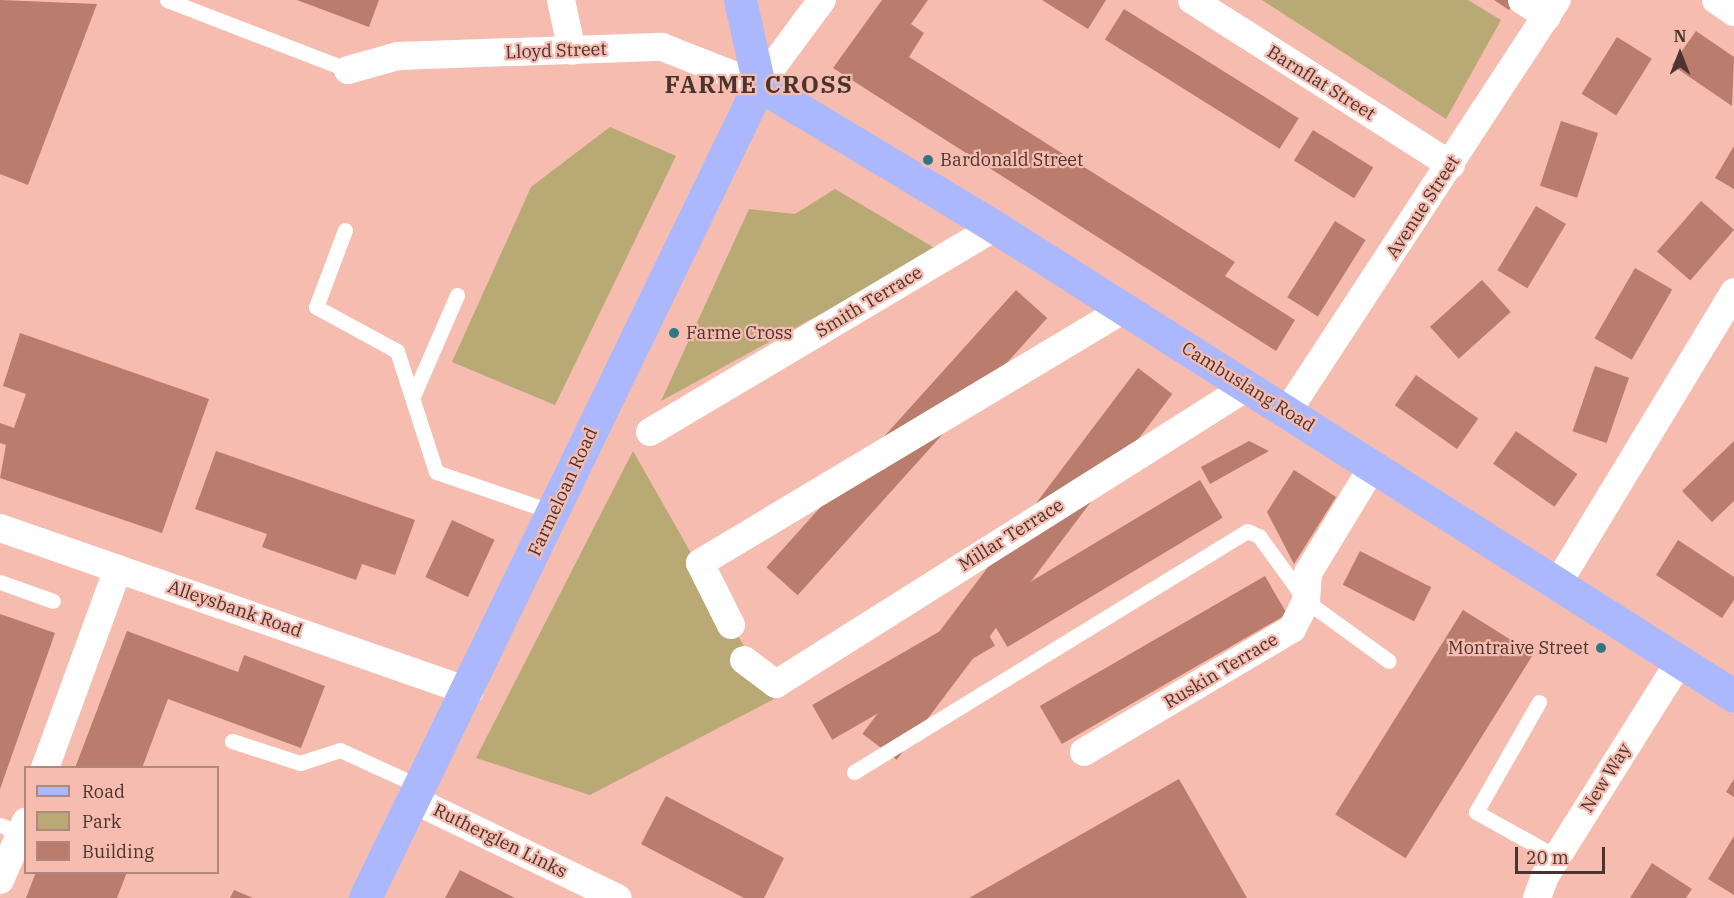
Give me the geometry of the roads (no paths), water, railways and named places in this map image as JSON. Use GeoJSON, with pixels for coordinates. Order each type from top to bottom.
{"type":"FeatureCollection","features":[{"type":"Feature","properties":{"kind":"main road"},"geometry":{"type":"LineString","coordinates":[[740,0],[759,84]]}},
{"type":"Feature","properties":{"kind":"main road","name":"Cambuslang Road"},"geometry":{"type":"LineString","coordinates":[[759,84],[995,227],[1734,696]]}},
{"type":"Feature","properties":{"kind":"main road","name":"Farmeloan Road"},"geometry":{"type":"LineString","coordinates":[[365,898],[469,691],[759,84]]}},
{"type":"Feature","properties":{"kind":"street"},"geometry":{"type":"LineString","coordinates":[[561,0],[572,51]]}},
{"type":"Feature","properties":{"kind":"street"},"geometry":{"type":"LineString","coordinates":[[759,84],[822,0]]}},
{"type":"Feature","properties":{"kind":"street","name":"Barnflat Street"},"geometry":{"type":"LineString","coordinates":[[1192,0],[1451,165]]}},
{"type":"Feature","properties":{"kind":"street"},"geometry":{"type":"LineString","coordinates":[[1522,0],[1552,8]]}},
{"type":"Feature","properties":{"kind":"street"},"geometry":{"type":"LineString","coordinates":[[1716,0],[1734,12]]}},
{"type":"Feature","properties":{"kind":"street","name":"Avenue Street"},"geometry":{"type":"LineString","coordinates":[[1287,412],[1552,8]]}},
{"type":"Feature","properties":{"kind":"street","name":"Lloyd Street"},"geometry":{"type":"LineString","coordinates":[[348,70],[398,56],[662,47],[759,84]]}},
{"type":"Feature","properties":{"kind":"street","name":"Smith Terrace"},"geometry":{"type":"LineString","coordinates":[[650,432],[995,227]]}},
{"type":"Feature","properties":{"kind":"street"},"geometry":{"type":"LineString","coordinates":[[1558,583],[1734,292]]}},
{"type":"Feature","properties":{"kind":"street"},"geometry":{"type":"LineString","coordinates":[[731,626],[700,563],[1125,309]]}},
{"type":"Feature","properties":{"kind":"street","name":"Millar Terrace"},"geometry":{"type":"LineString","coordinates":[[744,660],[776,684],[1247,387]]}},
{"type":"Feature","properties":{"kind":"street","name":"Ruskin Terrace"},"geometry":{"type":"LineString","coordinates":[[1084,752],[1292,629],[1306,601],[1308,573],[1373,466]]}},
{"type":"Feature","properties":{"kind":"street","name":"Alleysbank Road"},"geometry":{"type":"LineString","coordinates":[[0,528],[469,691]]}},
{"type":"Feature","properties":{"kind":"street"},"geometry":{"type":"LineString","coordinates":[[46,766],[118,569]]}},
{"type":"Feature","properties":{"kind":"street","name":"New Way"},"geometry":{"type":"LineString","coordinates":[[1537,898],[1557,857],[1680,661]]}},
{"type":"Feature","properties":{"kind":"street","name":"Rutherglen Links"},"geometry":{"type":"LineString","coordinates":[[418,794],[618,898]]}},
{"type":"Feature","properties":{"kind":"street"},"geometry":{"type":"LineString","coordinates":[[0,880],[16,826]]}},
{"type":"Feature","properties":{"kind":"lane"},"geometry":{"type":"LineString","coordinates":[[167,0],[348,70]]}},
{"type":"Feature","properties":{"kind":"lane"},"geometry":{"type":"LineString","coordinates":[[345,230],[316,308],[397,351],[414,394],[436,472],[553,512]]}},
{"type":"Feature","properties":{"kind":"lane"},"geometry":{"type":"LineString","coordinates":[[414,394],[457,295]]}},
{"type":"Feature","properties":{"kind":"lane"},"geometry":{"type":"LineString","coordinates":[[854,772],[1247,531],[1260,536],[1306,601],[1389,661]]}},
{"type":"Feature","properties":{"kind":"lane"},"geometry":{"type":"LineString","coordinates":[[0,582],[53,601]]}},
{"type":"Feature","properties":{"kind":"lane"},"geometry":{"type":"LineString","coordinates":[[1539,702],[1476,812],[1557,857]]}},
{"type":"Feature","properties":{"kind":"lane"},"geometry":{"type":"LineString","coordinates":[[232,741],[300,763],[340,750],[418,794]]}},
{"type":"Feature","properties":{"kind":"place","name":"Bardonald Street"},"geometry":{"type":"Point","coordinates":[928,160]}},
{"type":"Feature","properties":{"kind":"place","name":"Farme Cross"},"geometry":{"type":"Point","coordinates":[674,333]}},
{"type":"Feature","properties":{"kind":"place","name":"Montraive Street"},"geometry":{"type":"Point","coordinates":[1601,648]}},
{"type":"Feature","properties":{"kind":"district","name":"FARME CROSS"},"geometry":{"type":"Point","coordinates":[759,85]}}]}
